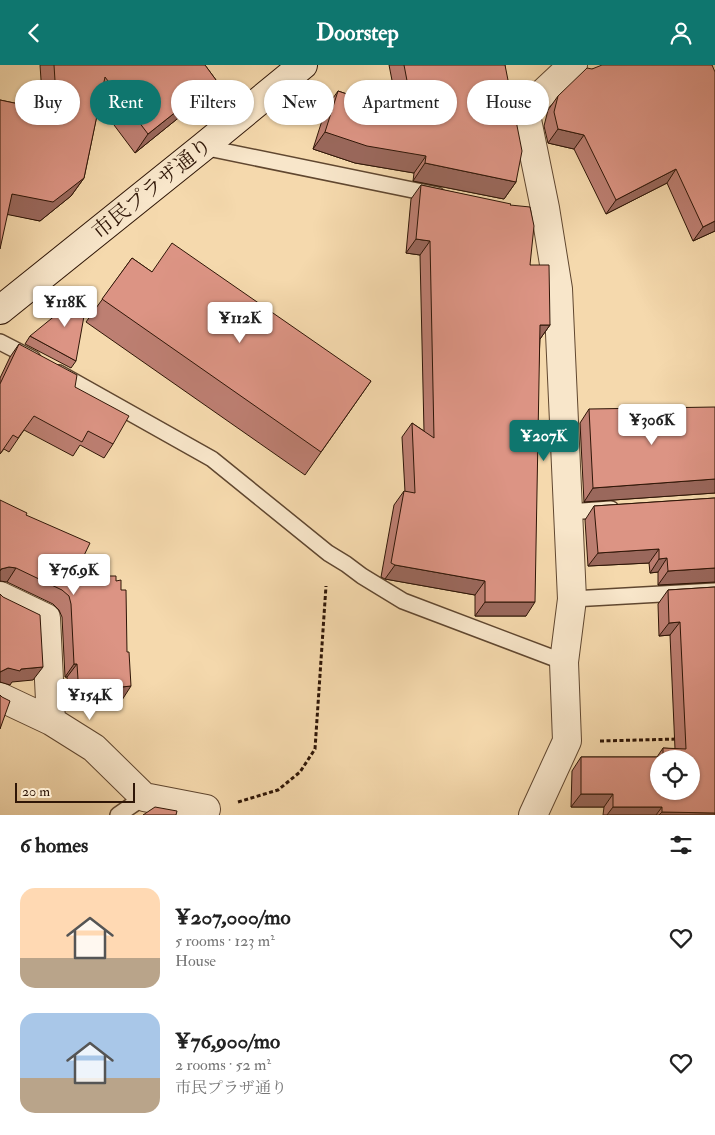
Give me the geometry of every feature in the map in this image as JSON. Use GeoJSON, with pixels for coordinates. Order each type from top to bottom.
{"type":"FeatureCollection","features":[{"type":"Feature","properties":{"kind":"street","name":"市民プラザ通り"},"geometry":{"type":"LineString","coordinates":[[0,310],[303,65]]}},
{"type":"Feature","properties":{"kind":"street"},"geometry":{"type":"LineString","coordinates":[[533,815],[567,741],[564,662],[572,599],[558,289],[525,110],[573,65]]}},
{"type":"Feature","properties":{"kind":"street"},"geometry":{"type":"LineString","coordinates":[[0,596],[46,617],[51,721]]}},
{"type":"Feature","properties":{"kind":"street"},"geometry":{"type":"LineString","coordinates":[[0,697],[51,721],[94,748],[144,797],[205,812]]}},
{"type":"Feature","properties":{"kind":"lane"},"geometry":{"type":"LineString","coordinates":[[203,147],[446,197]]}},
{"type":"Feature","properties":{"kind":"lane"},"geometry":{"type":"LineString","coordinates":[[0,342],[48,366],[212,459],[328,553],[403,601],[564,662]]}},
{"type":"Feature","properties":{"kind":"lane"},"geometry":{"type":"LineString","coordinates":[[568,512],[627,508]]}},
{"type":"Feature","properties":{"kind":"lane"},"geometry":{"type":"LineString","coordinates":[[572,599],[715,591]]}},
{"type":"Feature","properties":{"kind":"lane"},"geometry":{"type":"LineString","coordinates":[[118,815],[144,797]]}},
{"type":"Feature","properties":{"kind":"path"},"geometry":{"type":"LineString","coordinates":[[205,812],[278,789],[300,772],[315,749],[328,553]]}},
{"type":"Feature","properties":{"kind":"path"},"geometry":{"type":"LineString","coordinates":[[567,741],[685,739]]}},
{"type":"Feature","properties":{"kind":"building"},"geometry":{"type":"Polygon","coordinates":[[[54,65],[205,65],[216,80],[171,80],[171,116],[161,124],[161,80],[107,80],[105,77],[104,80],[90,80],[90,125],[95,125],[84,178],[53,202],[12,194],[0,249],[0,100],[15,103],[15,125],[80,125],[80,80],[55,80],[54,65]]]}},
{"type":"Feature","properties":{"kind":"building"},"geometry":{"type":"Polygon","coordinates":[[[404,65],[505,65],[508,80],[467,80],[467,125],[517,125],[522,151],[516,182],[425,163],[426,156],[367,146],[325,132],[327,125],[334,125],[334,104],[338,91],[344,93],[344,125],[457,125],[457,80],[407,80],[404,65]]]}},
{"type":"Feature","properties":{"kind":"building"},"geometry":{"type":"Polygon","coordinates":[[[602,65],[712,65],[715,72],[715,221],[703,227],[676,169],[616,200],[584,135],[558,129],[554,112],[558,96],[587,68],[592,69],[602,65]]]}},
{"type":"Feature","properties":{"kind":"building"},"geometry":{"type":"Polygon","coordinates":[[[141,125],[159,125],[148,134],[141,125]]]}},
{"type":"Feature","properties":{"kind":"building"},"geometry":{"type":"Polygon","coordinates":[[[421,185],[510,205],[530,207],[534,226],[530,265],[549,265],[550,325],[540,325],[535,602],[485,602],[485,581],[391,563],[404,491],[415,493],[412,423],[434,438],[430,241],[416,239],[421,185]]]}},
{"type":"Feature","properties":{"kind":"building"},"geometry":{"type":"Polygon","coordinates":[[[172,243],[371,381],[321,452],[102,299],[132,258],[152,272],[172,243]]]}},
{"type":"Feature","properties":{"kind":"building"},"geometry":{"type":"Polygon","coordinates":[[[89,288],[76,361],[30,336],[89,288]]]}},
{"type":"Feature","properties":{"kind":"building"},"geometry":{"type":"Polygon","coordinates":[[[19,344],[77,375],[75,387],[129,416],[113,444],[88,431],[82,442],[34,416],[18,438],[13,435],[0,454],[0,384],[19,344]]]}},
{"type":"Feature","properties":{"kind":"building"},"geometry":{"type":"Polygon","coordinates":[[[715,407],[715,479],[593,488],[589,409],[715,407]]]}},
{"type":"Feature","properties":{"kind":"building"},"geometry":{"type":"Polygon","coordinates":[[[715,498],[715,568],[668,571],[667,558],[659,559],[659,549],[598,553],[594,506],[715,498]]]}},
{"type":"Feature","properties":{"kind":"building"},"geometry":{"type":"Polygon","coordinates":[[[0,500],[27,513],[26,515],[90,543],[78,568],[108,567],[109,576],[116,576],[116,581],[121,580],[121,590],[126,590],[127,652],[129,652],[131,686],[112,688],[113,693],[79,695],[77,664],[74,664],[69,596],[62,590],[16,568],[9,567],[0,571],[0,500]]]}},
{"type":"Feature","properties":{"kind":"building"},"geometry":{"type":"Polygon","coordinates":[[[715,587],[715,813],[662,812],[662,807],[613,807],[613,794],[581,794],[581,757],[650,757],[650,800],[700,800],[700,750],[663,750],[663,748],[686,749],[680,622],[669,623],[668,590],[715,587]]]}},
{"type":"Feature","properties":{"kind":"building"},"geometry":{"type":"Polygon","coordinates":[[[0,594],[40,615],[43,667],[21,669],[20,671],[8,668],[0,672],[0,594]]]}},
{"type":"Feature","properties":{"kind":"building"},"geometry":{"type":"Polygon","coordinates":[[[0,695],[10,701],[0,729],[0,695]]]}},
{"type":"Feature","properties":{"kind":"building"},"geometry":{"type":"Polygon","coordinates":[[[155,807],[177,811],[176,815],[143,815],[155,807]]]}}]}
